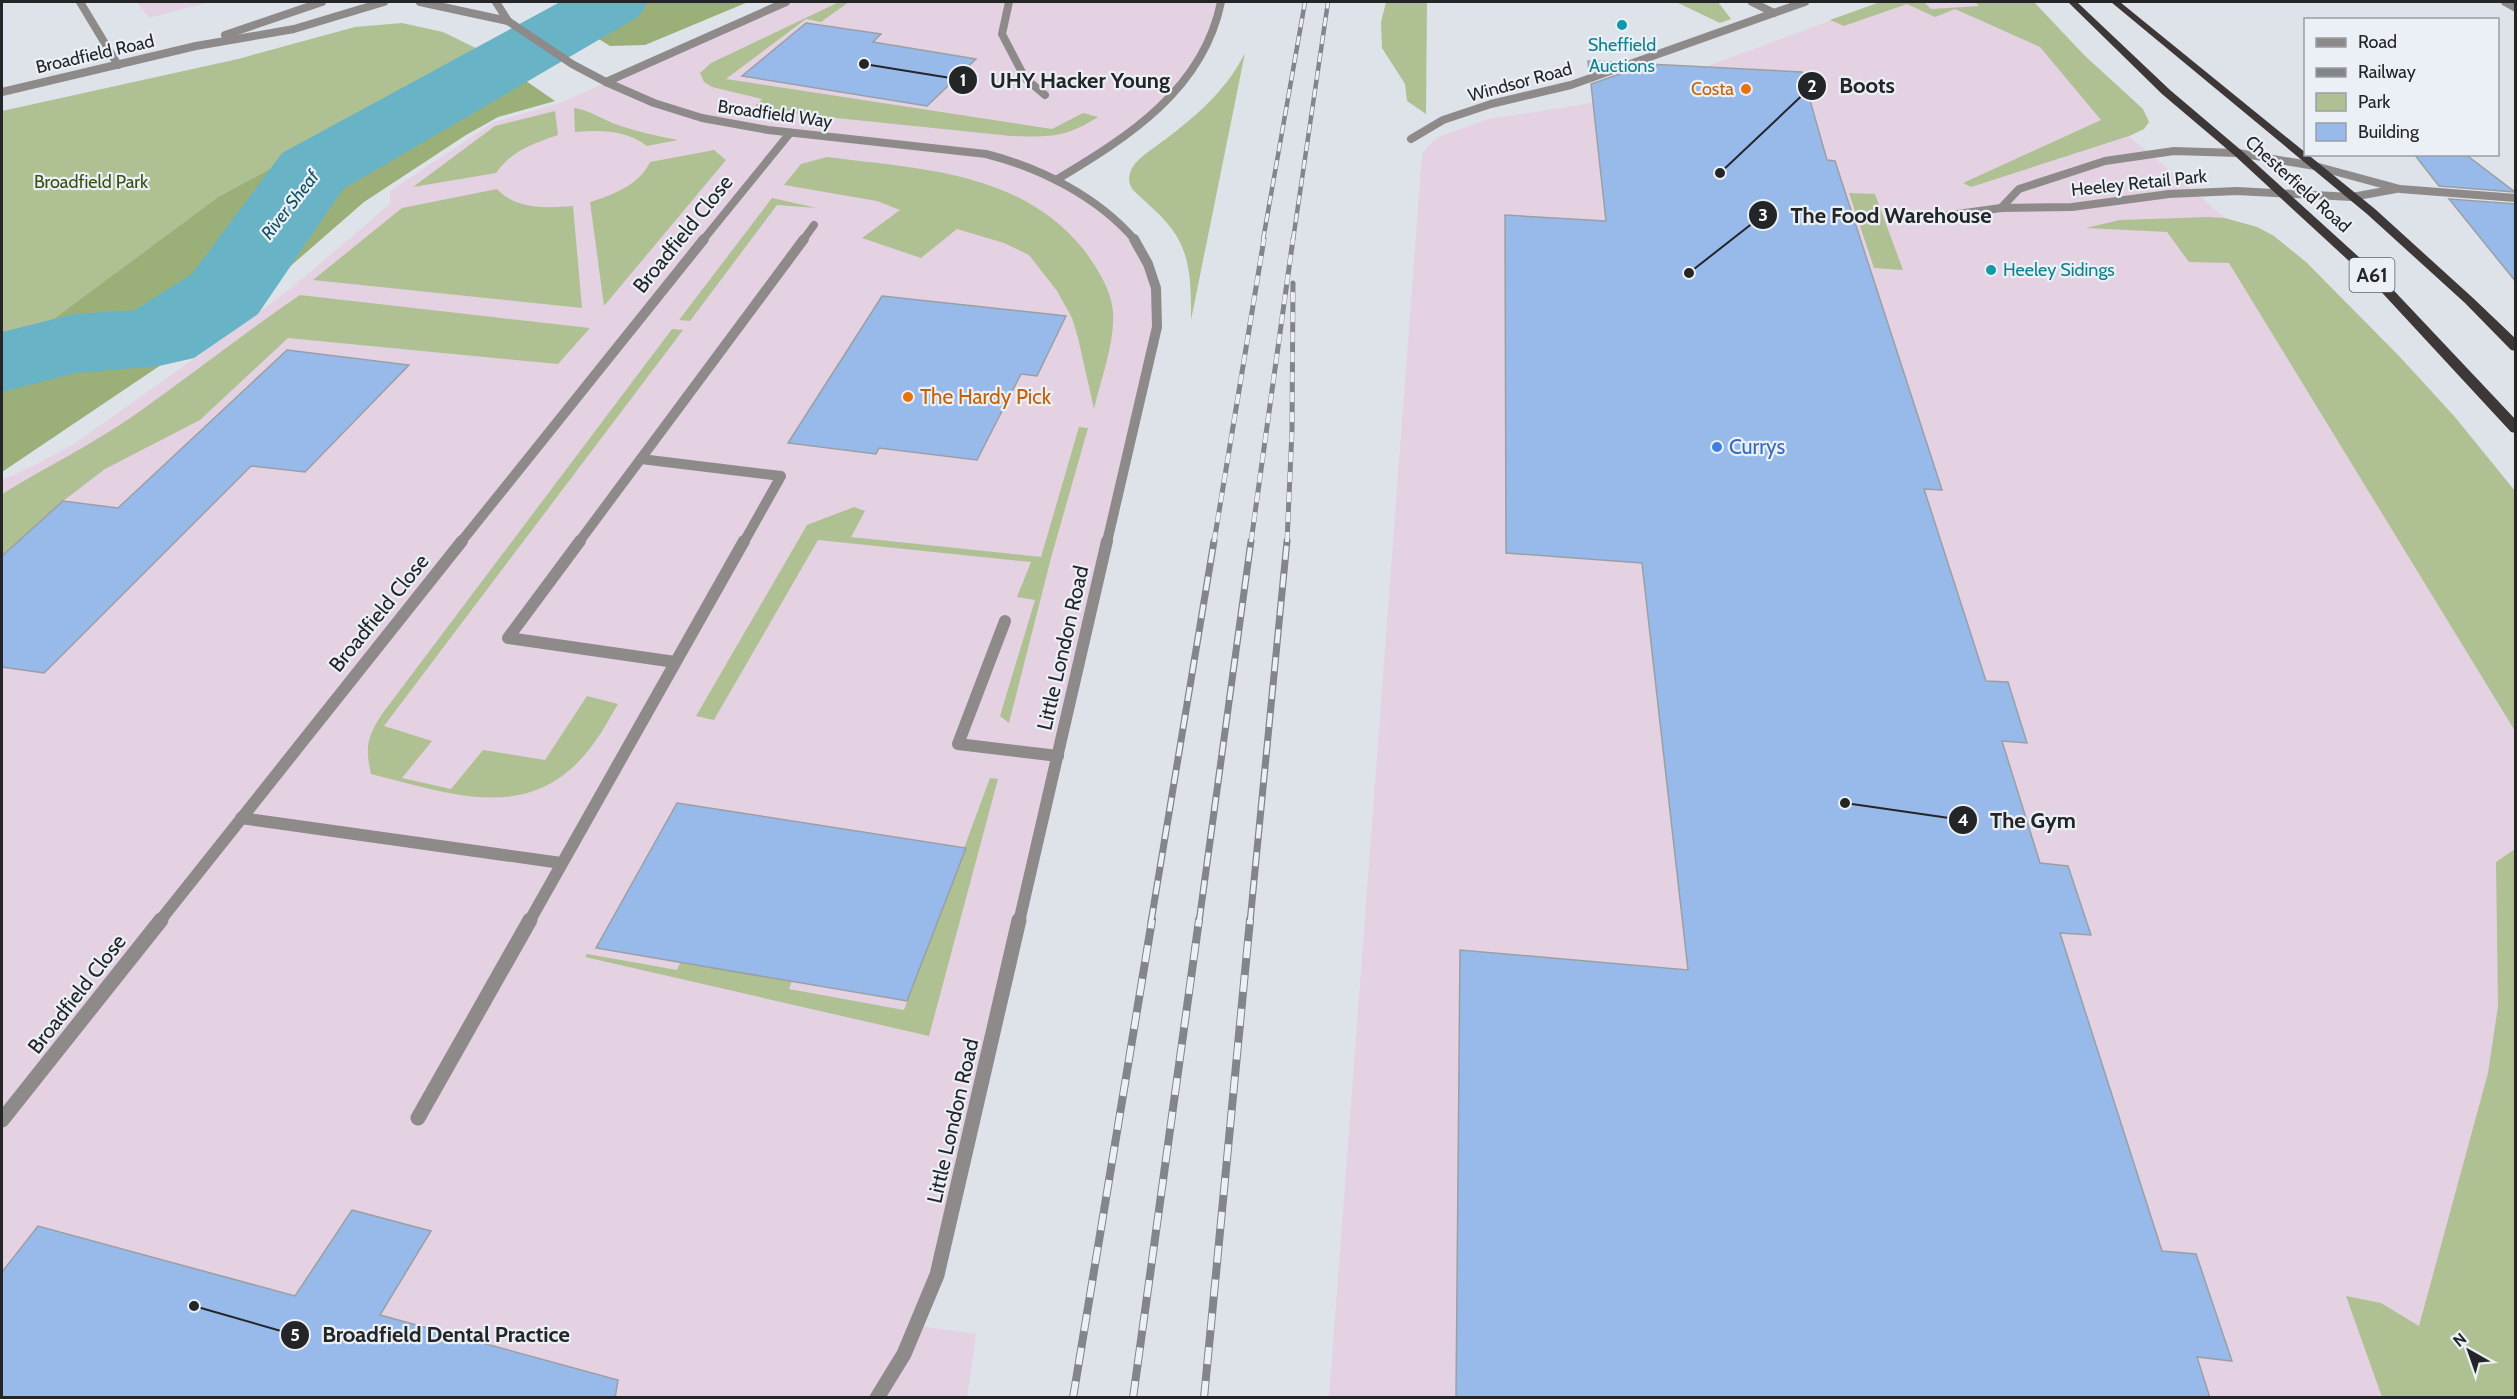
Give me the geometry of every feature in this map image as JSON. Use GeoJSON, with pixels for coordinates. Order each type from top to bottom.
{"type":"FeatureCollection","features":[{"type":"Feature","properties":{"kind":"highway","name":"Chesterfield Road"},"geometry":{"type":"LineString","coordinates":[[2072,2],[2166,92],[2284,194],[2378,281],[2516,429]]}},
{"type":"Feature","properties":{"kind":"highway","name":"Chesterfield Road"},"geometry":{"type":"LineString","coordinates":[[2115,2],[2407,242],[2467,297],[2516,347]]}},
{"type":"Feature","properties":{"kind":"street"},"geometry":{"type":"LineString","coordinates":[[80,2],[118,65]]}},
{"type":"Feature","properties":{"kind":"street","name":"Broadfield Road"},"geometry":{"type":"LineString","coordinates":[[196,46],[322,2]]}},
{"type":"Feature","properties":{"kind":"street","name":"Broadfield Road"},"geometry":{"type":"LineString","coordinates":[[2,92],[196,46],[294,29],[384,2]]}},
{"type":"Feature","properties":{"kind":"street","name":"Broadfield Way"},"geometry":{"type":"LineString","coordinates":[[420,2],[508,21],[572,64],[606,82],[654,103],[702,118],[790,132],[986,154],[1006,159],[1056,180]]}},
{"type":"Feature","properties":{"kind":"street","name":"Broadfield Way"},"geometry":{"type":"LineString","coordinates":[[496,2],[508,21]]}},
{"type":"Feature","properties":{"kind":"street"},"geometry":{"type":"LineString","coordinates":[[606,82],[786,2]]}},
{"type":"Feature","properties":{"kind":"street"},"geometry":{"type":"LineString","coordinates":[[1009,2],[1002,34],[1024,78],[1046,95]]}},
{"type":"Feature","properties":{"kind":"street"},"geometry":{"type":"LineString","coordinates":[[1056,180],[1107,150],[1153,115],[1175,93],[1195,68],[1213,34],[1221,2]]}},
{"type":"Feature","properties":{"kind":"street"},"geometry":{"type":"LineString","coordinates":[[1752,2],[1774,13]]}},
{"type":"Feature","properties":{"kind":"street","name":"Windsor Road"},"geometry":{"type":"LineString","coordinates":[[1411,139],[1443,120],[1491,104],[1571,85],[1805,2]]}},
{"type":"Feature","properties":{"kind":"street"},"geometry":{"type":"LineString","coordinates":[[2505,2],[2516,8]]}},
{"type":"Feature","properties":{"kind":"street","name":"Broadfield Close"},"geometry":{"type":"LineString","coordinates":[[2,1120],[790,132]]}},
{"type":"Feature","properties":{"kind":"street","name":"Heeley Retail Park"},"geometry":{"type":"LineString","coordinates":[[2001,208],[2019,189],[2105,161],[2174,151],[2238,153],[2315,166],[2400,189]]}},
{"type":"Feature","properties":{"kind":"street","name":"Little London Road"},"geometry":{"type":"LineString","coordinates":[[877,1398],[896,1372],[919,1326],[937,1275],[1157,327],[1156,288],[1148,264],[1134,238],[1098,205],[1056,180]]}},
{"type":"Feature","properties":{"kind":"street"},"geometry":{"type":"LineString","coordinates":[[2400,189],[2516,198]]}},
{"type":"Feature","properties":{"kind":"street","name":"Heeley Retail Park"},"geometry":{"type":"LineString","coordinates":[[1936,217],[2001,208],[2072,207],[2178,193],[2237,191],[2352,197],[2400,189]]}},
{"type":"Feature","properties":{"kind":"street"},"geometry":{"type":"LineString","coordinates":[[675,662],[508,638],[814,225]]}},
{"type":"Feature","properties":{"kind":"street"},"geometry":{"type":"LineString","coordinates":[[418,1118],[781,476],[641,459]]}},
{"type":"Feature","properties":{"kind":"street"},"geometry":{"type":"LineString","coordinates":[[1005,621],[958,744],[1058,756]]}},
{"type":"Feature","properties":{"kind":"street"},"geometry":{"type":"LineString","coordinates":[[241,818],[561,863]]}},
{"type":"Feature","properties":{"kind":"shaded area"},"geometry":{"type":"Polygon","coordinates":[[[137,2],[210,2],[149,18],[137,2]]]}},
{"type":"Feature","properties":{"kind":"shaded area"},"geometry":{"type":"Polygon","coordinates":[[[786,2],[1221,2],[1195,68],[1153,115],[1057,180],[1110,215],[1148,264],[1157,327],[919,1326],[976,1334],[967,1397],[2,1398],[2,480],[74,444],[251,318],[289,290],[390,204],[390,191],[494,122],[560,103],[786,2]]]}},
{"type":"Feature","properties":{"kind":"shaded area"},"geometry":{"type":"Polygon","coordinates":[[[1880,2],[2034,2],[2084,55],[2143,109],[2149,122],[2144,129],[2129,136],[2225,218],[2257,227],[2274,236],[2306,262],[2399,356],[2454,416],[2515,491],[2515,1397],[1329,1398],[1422,154],[1433,141],[1441,136],[1488,119],[1574,106],[1635,93],[1880,2]]]}},
{"type":"Feature","properties":{"kind":"green space"},"geometry":{"type":"Polygon","coordinates":[[[633,2],[748,2],[645,45],[610,46],[586,31],[633,2]]]}},
{"type":"Feature","properties":{"kind":"green space"},"geometry":{"type":"Polygon","coordinates":[[[839,2],[849,2],[821,22],[806,19],[726,79],[1052,129],[1083,113],[1098,117],[1066,133],[1011,136],[788,113],[755,106],[762,99],[712,87],[704,82],[700,73],[711,63],[839,2]]]}},
{"type":"Feature","properties":{"kind":"green space"},"geometry":{"type":"Polygon","coordinates":[[[1386,2],[1427,2],[1426,114],[1407,101],[1405,84],[1382,48],[1381,22],[1386,2]]]}},
{"type":"Feature","properties":{"kind":"green space"},"geometry":{"type":"Polygon","coordinates":[[[1676,2],[1718,2],[1731,19],[1720,23],[1676,2]]]}},
{"type":"Feature","properties":{"kind":"green space"},"geometry":{"type":"Polygon","coordinates":[[[1880,2],[1924,2],[1931,9],[1979,6],[1975,2],[2034,2],[2084,55],[2143,109],[2149,122],[2144,129],[2129,136],[1971,187],[1963,183],[2101,120],[2040,47],[1955,9],[1935,17],[1907,4],[1844,26],[1830,20],[1880,2]]]}},
{"type":"Feature","properties":{"kind":"green space","name":"Broadfield Park"},"geometry":{"type":"Polygon","coordinates":[[[402,23],[443,32],[484,52],[218,197],[34,335],[2,340],[2,111],[238,59],[355,27],[402,23]]]}},
{"type":"Feature","properties":{"kind":"green space"},"geometry":{"type":"Polygon","coordinates":[[[484,52],[555,101],[498,117],[466,135],[364,202],[247,304],[204,336],[2,472],[2,340],[34,334],[218,197],[484,52]]]}},
{"type":"Feature","properties":{"kind":"green space"},"geometry":{"type":"Polygon","coordinates":[[[1245,53],[1191,320],[1190,281],[1186,257],[1181,245],[1167,223],[1133,190],[1129,182],[1130,174],[1140,159],[1213,98],[1245,53]]]}},
{"type":"Feature","properties":{"kind":"green space"},"geometry":{"type":"Polygon","coordinates":[[[574,108],[612,123],[678,140],[647,146],[630,137],[612,132],[575,132],[574,108]]]}},
{"type":"Feature","properties":{"kind":"green space"},"geometry":{"type":"Polygon","coordinates":[[[555,111],[558,135],[516,153],[496,173],[413,187],[495,126],[555,111]]]}},
{"type":"Feature","properties":{"kind":"green space"},"geometry":{"type":"Polygon","coordinates":[[[714,150],[726,160],[604,306],[590,202],[608,196],[632,183],[650,162],[714,150]]]}},
{"type":"Feature","properties":{"kind":"green space"},"geometry":{"type":"Polygon","coordinates":[[[827,157],[898,165],[967,178],[1000,189],[1030,204],[1059,224],[1094,264],[1103,279],[1112,303],[1112,336],[1094,409],[1072,318],[1057,291],[1029,255],[1004,243],[957,229],[921,258],[862,238],[900,210],[877,201],[784,185],[801,164],[827,157]]]}},
{"type":"Feature","properties":{"kind":"green space"},"geometry":{"type":"Polygon","coordinates":[[[497,189],[513,201],[523,204],[543,207],[573,206],[582,308],[313,280],[402,208],[497,189]]]}},
{"type":"Feature","properties":{"kind":"green space"},"geometry":{"type":"Polygon","coordinates":[[[1849,193],[1875,194],[1903,270],[1874,268],[1849,193]]]}},
{"type":"Feature","properties":{"kind":"green space"},"geometry":{"type":"Polygon","coordinates":[[[772,198],[817,208],[777,205],[690,321],[679,320],[772,198]]]}},
{"type":"Feature","properties":{"kind":"green space"},"geometry":{"type":"Polygon","coordinates":[[[2225,218],[2257,227],[2274,236],[2306,262],[2399,356],[2454,416],[2515,491],[2515,731],[2229,263],[2189,262],[2167,232],[2086,228],[2120,220],[2225,218]]]}},
{"type":"Feature","properties":{"kind":"green space"},"geometry":{"type":"Polygon","coordinates":[[[300,295],[590,328],[558,364],[288,338],[200,420],[105,469],[63,501],[2,556],[2,494],[120,425],[300,295]]]}},
{"type":"Feature","properties":{"kind":"green space"},"geometry":{"type":"Polygon","coordinates":[[[672,329],[683,330],[384,726],[432,741],[402,778],[451,789],[483,750],[545,760],[587,696],[618,704],[594,743],[571,769],[545,786],[519,795],[491,798],[462,795],[371,774],[368,756],[370,736],[382,714],[672,329]]]}},
{"type":"Feature","properties":{"kind":"green space"},"geometry":{"type":"Polygon","coordinates":[[[1079,427],[1088,428],[1051,558],[1009,723],[1000,716],[1035,600],[1017,597],[1031,562],[818,540],[714,720],[696,716],[807,525],[854,507],[865,511],[851,537],[1041,557],[1079,427]]]}},
{"type":"Feature","properties":{"kind":"green space"},"geometry":{"type":"Polygon","coordinates":[[[990,778],[998,779],[929,1036],[585,957],[587,954],[677,970],[680,963],[792,981],[789,989],[904,1010],[990,778]]]}},
{"type":"Feature","properties":{"kind":"green space"},"geometry":{"type":"Polygon","coordinates":[[[2515,849],[2515,1397],[2382,1397],[2346,1296],[2381,1303],[2419,1326],[2488,1073],[2498,1006],[2496,862],[2515,849]]]}},
{"type":"Feature","properties":{"kind":"water"},"geometry":{"type":"Polygon","coordinates":[[[581,2],[633,2],[586,31],[559,14],[581,2]]]}},
{"type":"Feature","properties":{"kind":"building"},"geometry":{"type":"Polygon","coordinates":[[[806,23],[881,34],[873,42],[976,59],[927,106],[742,76],[806,23]]]}},
{"type":"Feature","properties":{"kind":"building"},"geometry":{"type":"Polygon","coordinates":[[[1588,61],[1617,62],[1589,72],[1588,61]]]}},
{"type":"Feature","properties":{"kind":"building"},"geometry":{"type":"Polygon","coordinates":[[[1648,64],[1802,72],[1827,160],[1835,161],[1942,490],[1924,489],[1986,681],[2008,682],[2027,743],[2002,741],[2040,863],[2068,866],[2091,935],[2060,933],[2162,1251],[2196,1254],[2232,1361],[2197,1357],[2210,1398],[1456,1398],[1460,950],[1688,970],[1642,563],[1506,553],[1505,215],[1606,221],[1591,84],[1648,64]]]}},
{"type":"Feature","properties":{"kind":"building"},"geometry":{"type":"Polygon","coordinates":[[[2416,156],[2468,156],[2515,192],[2439,186],[2416,156]]]}},
{"type":"Feature","properties":{"kind":"building"},"geometry":{"type":"Polygon","coordinates":[[[2449,199],[2516,204],[2516,282],[2449,199]]]}},
{"type":"Feature","properties":{"kind":"building","name":"The Hardy Pick"},"geometry":{"type":"Polygon","coordinates":[[[882,296],[1066,316],[1037,376],[1021,374],[977,460],[879,448],[876,454],[788,443],[882,296]]]}},
{"type":"Feature","properties":{"kind":"building"},"geometry":{"type":"Polygon","coordinates":[[[287,350],[409,365],[305,472],[251,466],[44,673],[2,667],[2,556],[63,501],[118,508],[287,350]]]}},
{"type":"Feature","properties":{"kind":"building"},"geometry":{"type":"Polygon","coordinates":[[[677,803],[966,848],[907,1001],[596,948],[677,803]]]}},
{"type":"Feature","properties":{"kind":"building"},"geometry":{"type":"Polygon","coordinates":[[[352,1210],[431,1231],[380,1315],[618,1380],[615,1398],[2,1398],[2,1272],[38,1226],[295,1296],[352,1210]]]}},
{"type":"Feature","properties":{"kind":"waterway","name":"River Sheaf"},"geometry":{"type":"LineString","coordinates":[[2,362],[74,344],[159,337],[225,294],[312,171],[613,2]]}},
{"type":"Feature","properties":{"kind":"railway"},"geometry":{"type":"LineString","coordinates":[[1263,240],[1305,2]]}},
{"type":"Feature","properties":{"kind":"railway"},"geometry":{"type":"LineString","coordinates":[[1293,240],[1328,2]]}},
{"type":"Feature","properties":{"kind":"railway"},"geometry":{"type":"LineString","coordinates":[[1214,542],[1264,239]]}},
{"type":"Feature","properties":{"kind":"railway"},"geometry":{"type":"LineString","coordinates":[[1251,542],[1293,239]]}},
{"type":"Feature","properties":{"kind":"railway"},"geometry":{"type":"LineString","coordinates":[[1287,542],[1292,430],[1293,283]]}},
{"type":"Feature","properties":{"kind":"railway"},"geometry":{"type":"LineString","coordinates":[[1151,922],[1214,541]]}},
{"type":"Feature","properties":{"kind":"railway"},"geometry":{"type":"LineString","coordinates":[[1199,922],[1251,541]]}},
{"type":"Feature","properties":{"kind":"railway"},"geometry":{"type":"LineString","coordinates":[[1250,922],[1287,541]]}},
{"type":"Feature","properties":{"kind":"railway"},"geometry":{"type":"LineString","coordinates":[[1073,1398],[1152,920]]}},
{"type":"Feature","properties":{"kind":"railway"},"geometry":{"type":"LineString","coordinates":[[1133,1398],[1199,920]]}},
{"type":"Feature","properties":{"kind":"railway"},"geometry":{"type":"LineString","coordinates":[[1204,1398],[1250,920]]}},
{"type":"Feature","properties":{"kind":"place","name":"Sheffield Auctions"},"geometry":{"type":"Point","coordinates":[1622,25]}},
{"type":"Feature","properties":{"kind":"place","name":"UHY Hacker Young"},"geometry":{"type":"Point","coordinates":[864,64]}},
{"type":"Feature","properties":{"kind":"place","name":"Costa"},"geometry":{"type":"Point","coordinates":[1746,89]}},
{"type":"Feature","properties":{"kind":"place","name":"Boots"},"geometry":{"type":"Point","coordinates":[1720,173]}},
{"type":"Feature","properties":{"kind":"place","name":"Heeley Sidings"},"geometry":{"type":"Point","coordinates":[1991,270]}},
{"type":"Feature","properties":{"kind":"place","name":"The Food Warehouse"},"geometry":{"type":"Point","coordinates":[1689,273]}},
{"type":"Feature","properties":{"kind":"place","name":"The Hardy Pick"},"geometry":{"type":"Point","coordinates":[908,397]}},
{"type":"Feature","properties":{"kind":"place","name":"Currys"},"geometry":{"type":"Point","coordinates":[1717,447]}},
{"type":"Feature","properties":{"kind":"place","name":"The Gym"},"geometry":{"type":"Point","coordinates":[1845,803]}},
{"type":"Feature","properties":{"kind":"place","name":"Broadfield Dental Practice"},"geometry":{"type":"Point","coordinates":[194,1306]}}]}
